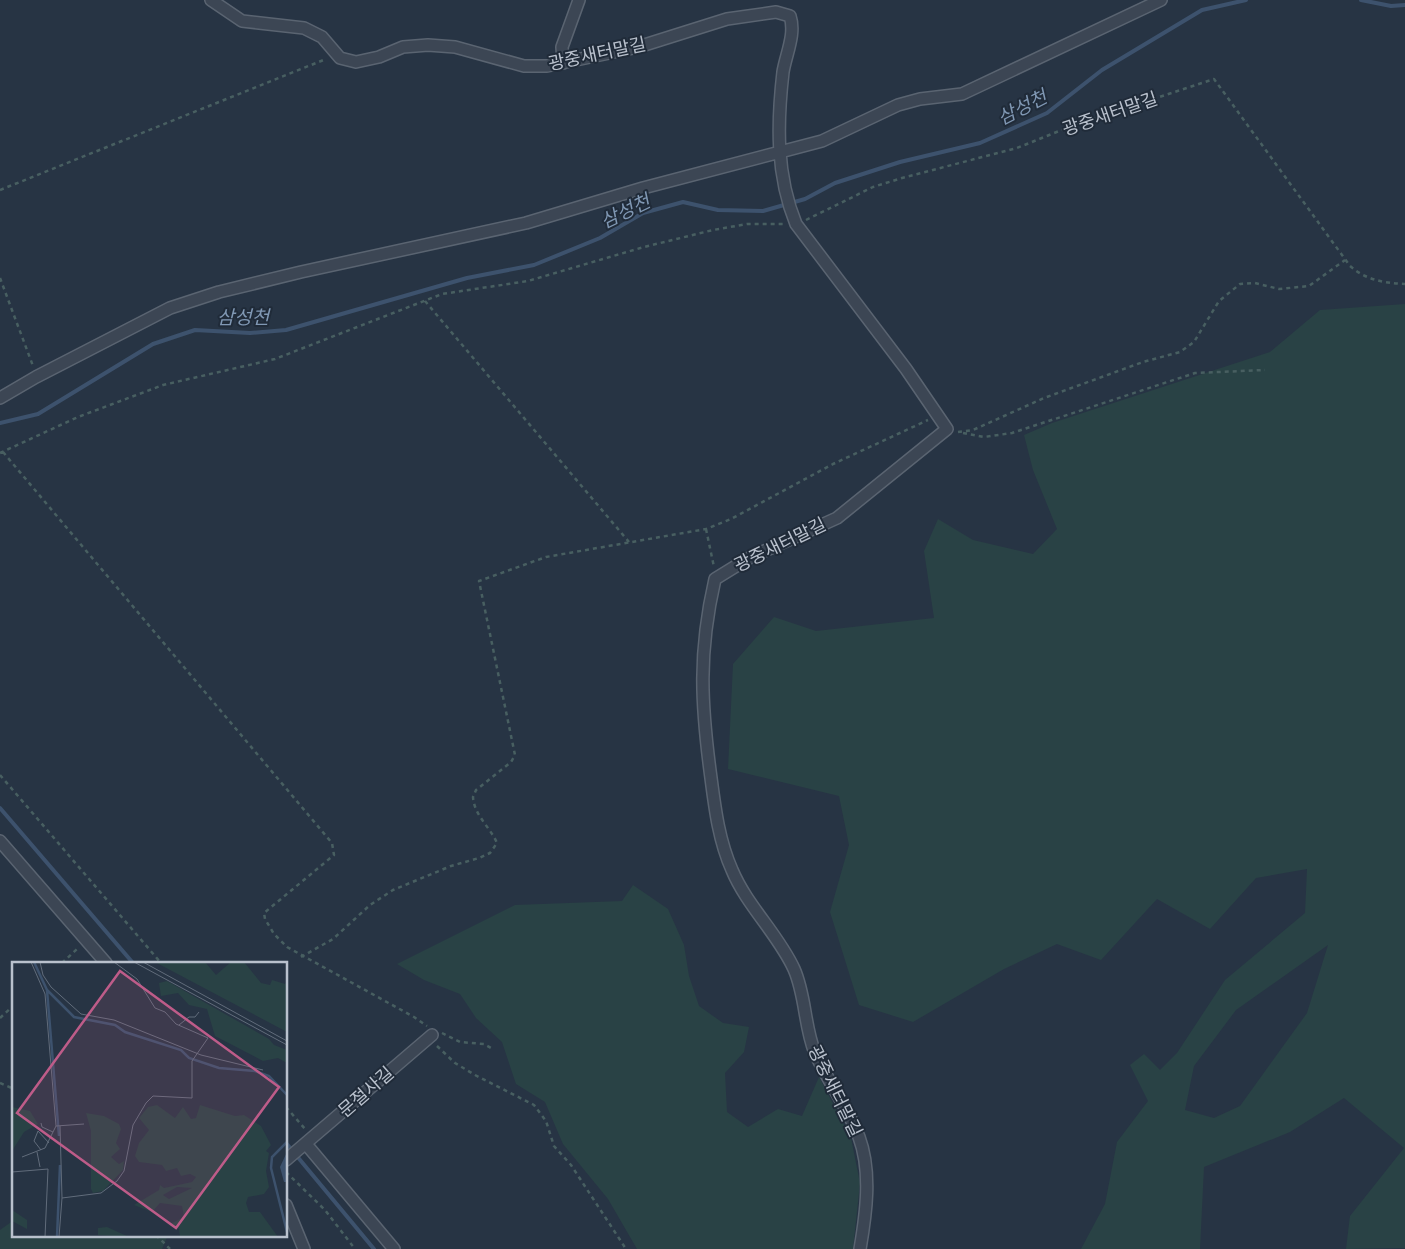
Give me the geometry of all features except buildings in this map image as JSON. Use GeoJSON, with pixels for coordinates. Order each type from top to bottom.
{"type":"FeatureCollection","features":[{"type":"Feature","properties":{"kind":"street"},"geometry":{"type":"LineString","coordinates":[[211,0],[242,21],[304,28],[322,37],[340,58]]}},
{"type":"Feature","properties":{"kind":"street"},"geometry":{"type":"LineString","coordinates":[[563,63],[562,47],[579,0]]}},
{"type":"Feature","properties":{"kind":"street"},"geometry":{"type":"LineString","coordinates":[[0,398],[36,377],[170,308],[220,292],[526,223],[643,188],[779,154],[822,141],[898,105],[920,99],[962,94],[1161,0]]}},
{"type":"Feature","properties":{"kind":"street","name":"광중새터말길"},"geometry":{"type":"LineString","coordinates":[[340,58],[356,62],[379,57],[403,47],[428,44],[455,48],[524,66],[547,66],[638,47],[727,18],[753,13],[776,12],[790,16],[793,25],[784,69],[779,109],[779,154],[796,224],[906,369],[946,430],[836,518],[749,558],[715,579],[703,650],[702,691],[705,735],[721,837],[731,870],[744,894],[794,969],[806,1008],[807,1033],[816,1055],[859,1137],[867,1175],[865,1223],[860,1249]]}},
{"type":"Feature","properties":{"kind":"street"},"geometry":{"type":"LineString","coordinates":[[0,841],[105,962]]}},
{"type":"Feature","properties":{"kind":"street","name":"문절사길"},"geometry":{"type":"LineString","coordinates":[[288,1158],[432,1032]]}},
{"type":"Feature","properties":{"kind":"street"},"geometry":{"type":"LineString","coordinates":[[306,1144],[394,1249]]}},
{"type":"Feature","properties":{"kind":"street"},"geometry":{"type":"LineString","coordinates":[[288,1210],[304,1249]]}},
{"type":"Feature","properties":{"kind":"path"},"geometry":{"type":"LineString","coordinates":[[0,190],[324,59],[340,58]]}},
{"type":"Feature","properties":{"kind":"path","name":"광중새터말길"},"geometry":{"type":"LineString","coordinates":[[796,224],[880,185],[1017,148],[1074,125],[1214,79],[1345,260],[1360,275],[1405,284]]}},
{"type":"Feature","properties":{"kind":"path"},"geometry":{"type":"LineString","coordinates":[[626,1249],[576,1172],[554,1146],[546,1121],[534,1104],[455,1063],[439,1049],[432,1032],[414,1017],[301,957],[274,934],[264,918],[264,913],[334,855],[332,842],[1,453],[78,417],[163,385],[275,359],[442,294],[528,280],[644,247],[713,230],[748,224],[796,224]]}},
{"type":"Feature","properties":{"kind":"path"},"geometry":{"type":"LineString","coordinates":[[959,432],[973,430],[1044,398],[1144,362],[1180,352],[1194,342],[1219,301],[1240,284],[1255,283],[1279,289],[1309,286],[1345,260]]}},
{"type":"Feature","properties":{"kind":"path"},"geometry":{"type":"LineString","coordinates":[[0,278],[33,363],[36,377]]}},
{"type":"Feature","properties":{"kind":"path"},"geometry":{"type":"LineString","coordinates":[[426,301],[629,542]]}},
{"type":"Feature","properties":{"kind":"path"},"geometry":{"type":"LineString","coordinates":[[946,430],[984,437],[1012,433],[1101,402],[1196,373],[1265,370]]}},
{"type":"Feature","properties":{"kind":"path"},"geometry":{"type":"LineString","coordinates":[[301,957],[333,939],[370,905],[393,890],[451,866],[479,858],[496,847],[497,843],[494,835],[477,813],[473,797],[476,790],[511,762],[515,755],[479,581],[546,557],[706,530],[731,519],[833,464],[938,416]]}},
{"type":"Feature","properties":{"kind":"path"},"geometry":{"type":"LineString","coordinates":[[706,530],[715,579]]}},
{"type":"Feature","properties":{"kind":"path"},"geometry":{"type":"LineString","coordinates":[[0,775],[160,962]]}},
{"type":"Feature","properties":{"kind":"path"},"geometry":{"type":"LineString","coordinates":[[63,962],[87,940]]}},
{"type":"Feature","properties":{"kind":"path"},"geometry":{"type":"LineString","coordinates":[[0,1018],[12,1008]]}},
{"type":"Feature","properties":{"kind":"path"},"geometry":{"type":"LineString","coordinates":[[432,1032],[448,1034],[460,1042],[484,1044],[491,1048]]}},
{"type":"Feature","properties":{"kind":"path"},"geometry":{"type":"LineString","coordinates":[[0,1083],[12,1088]]}},
{"type":"Feature","properties":{"kind":"path"},"geometry":{"type":"LineString","coordinates":[[288,1111],[306,1144]]}},
{"type":"Feature","properties":{"kind":"path"},"geometry":{"type":"LineString","coordinates":[[288,1174],[325,1210],[355,1249]]}},
{"type":"Feature","properties":{"kind":"path"},"geometry":{"type":"LineString","coordinates":[[157,1236],[170,1249]]}},
{"type":"Feature","properties":{"kind":"green space"},"geometry":{"type":"Polygon","coordinates":[[[1405,304],[1405,1248],[1346,1249],[1350,1216],[1404,1148],[1344,1098],[1290,1132],[1204,1167],[1200,1249],[1081,1249],[1105,1204],[1117,1142],[1148,1101],[1130,1065],[1144,1054],[1160,1070],[1177,1053],[1225,980],[1305,913],[1307,869],[1256,878],[1210,929],[1157,899],[1101,960],[1057,944],[1004,969],[913,1022],[859,1005],[830,912],[849,845],[839,796],[728,769],[733,664],[774,617],[816,631],[934,618],[924,551],[938,519],[973,540],[1033,554],[1057,529],[1033,470],[1024,435],[1052,423],[1270,352],[1320,310],[1405,304]],[[1328,945],[1236,1010],[1194,1066],[1185,1110],[1214,1118],[1240,1106],[1307,1013],[1328,945]]]}},
{"type":"Feature","properties":{"kind":"green space"},"geometry":{"type":"Polygon","coordinates":[[[633,885],[668,909],[684,945],[689,976],[699,1006],[723,1023],[749,1027],[744,1052],[725,1073],[727,1112],[748,1127],[778,1109],[802,1116],[819,1077],[851,1138],[860,1183],[853,1249],[637,1249],[608,1199],[563,1144],[545,1102],[516,1084],[502,1042],[476,1018],[460,994],[424,980],[397,964],[515,905],[622,901],[633,885]]]}},
{"type":"Feature","properties":{"kind":"green space"},"geometry":{"type":"Polygon","coordinates":[[[12,1221],[12,1236],[168,1236],[162,1249],[0,1249],[0,1230],[12,1221]]]}},
{"type":"Feature","properties":{"kind":"waterway","name":"삼성천"},"geometry":{"type":"LineString","coordinates":[[0,423],[38,414],[153,344],[195,330],[250,333],[286,330],[467,278],[534,265],[600,238],[643,213],[683,202],[718,210],[763,211],[805,199],[835,183],[900,162],[980,143],[1047,113],[1102,70],[1202,10],[1246,0]]}},
{"type":"Feature","properties":{"kind":"waterway","name":"삼성천"},"geometry":{"type":"LineString","coordinates":[[1361,0],[1391,6],[1405,5]]}},
{"type":"Feature","properties":{"kind":"waterway"},"geometry":{"type":"LineString","coordinates":[[0,808],[132,962]]}},
{"type":"Feature","properties":{"kind":"waterway"},"geometry":{"type":"LineString","coordinates":[[288,1145],[374,1249]]}}]}
